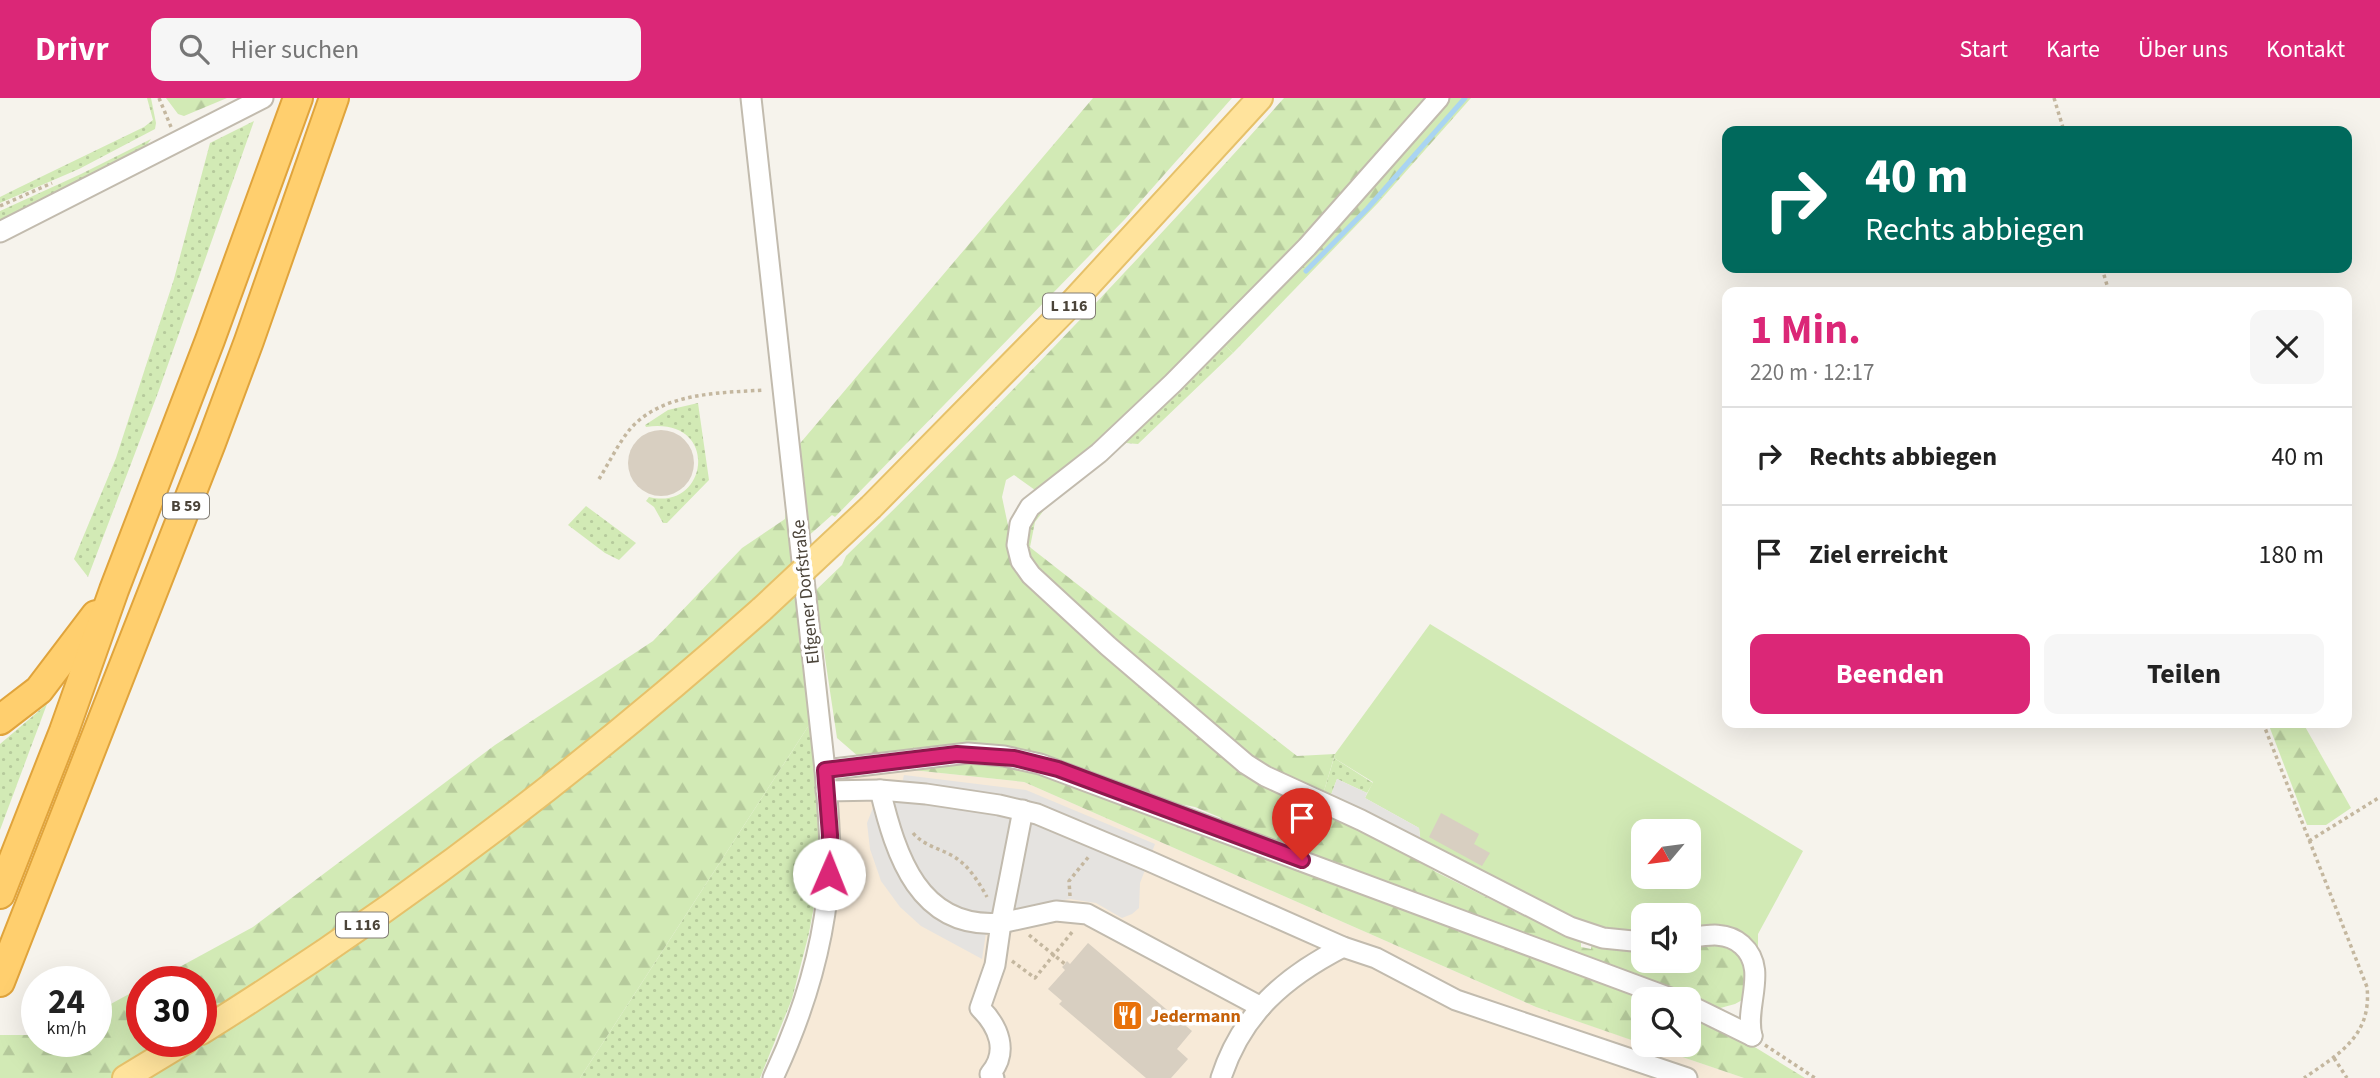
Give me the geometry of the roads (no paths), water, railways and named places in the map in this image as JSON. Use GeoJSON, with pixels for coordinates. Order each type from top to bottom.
{"type":"FeatureCollection","features":[{"type":"Feature","properties":{"kind":"highway","name":"B 59"},"geometry":{"type":"LineString","coordinates":[[0,894],[64,731],[298,98]]}},
{"type":"Feature","properties":{"kind":"highway","name":"B 59"},"geometry":{"type":"LineString","coordinates":[[0,982],[220,418],[334,98]]}},
{"type":"Feature","properties":{"kind":"highway"},"geometry":{"type":"LineString","coordinates":[[0,720],[39,690],[114,590]]}},
{"type":"Feature","properties":{"kind":"main road","name":"L 116"},"geometry":{"type":"LineString","coordinates":[[217,1021],[384,911],[518,812],[642,714],[762,609],[871,507],[1051,325],[1260,98]]}},
{"type":"Feature","properties":{"kind":"main road"},"geometry":{"type":"LineString","coordinates":[[125,1078],[160,1057]]}},
{"type":"Feature","properties":{"kind":"street"},"geometry":{"type":"LineString","coordinates":[[0,232],[263,98]]}},
{"type":"Feature","properties":{"kind":"street","name":"Elfgener Dorfstraße"},"geometry":{"type":"LineString","coordinates":[[751,98],[825,770],[830,864],[820,940],[800,1017],[773,1078]]}},
{"type":"Feature","properties":{"kind":"street"},"geometry":{"type":"LineString","coordinates":[[1439,98],[1307,247],[1182,374],[1104,449],[1030,507],[1019,529],[1018,551],[1026,570],[1043,588],[1252,768],[1361,820],[1570,927],[1603,938],[1631,941]]}},
{"type":"Feature","properties":{"kind":"street"},"geometry":{"type":"LineString","coordinates":[[825,770],[968,754],[1004,756],[1040,764],[1641,987]]}},
{"type":"Feature","properties":{"kind":"street"},"geometry":{"type":"LineString","coordinates":[[826,791],[880,790],[977,801],[1023,810],[1149,860],[1343,947],[1376,958],[1456,1000],[1687,1078]]}},
{"type":"Feature","properties":{"kind":"street"},"geometry":{"type":"LineString","coordinates":[[880,790],[895,847],[905,869],[917,887],[941,909],[964,921],[983,925],[1056,911],[1087,914],[1261,1007]]}},
{"type":"Feature","properties":{"kind":"street"},"geometry":{"type":"LineString","coordinates":[[989,1077],[999,1059],[1000,1040],[992,1022],[974,1005],[995,965],[1023,810]]}},
{"type":"Feature","properties":{"kind":"street"},"geometry":{"type":"LineString","coordinates":[[1701,936],[1729,937],[1740,943],[1750,954],[1755,969],[1749,1016],[1752,1036],[1701,1011]]}},
{"type":"Feature","properties":{"kind":"street"},"geometry":{"type":"LineString","coordinates":[[1222,1078],[1236,1042],[1261,1007],[1298,972],[1343,947]]}},
{"type":"Feature","properties":{"kind":"waterway"},"geometry":{"type":"LineString","coordinates":[[1306,271],[1367,209],[1465,98]]}},
{"type":"Feature","properties":{"kind":"place","name":"Jedermann"},"geometry":{"type":"Point","coordinates":[1127,1016]}}]}
